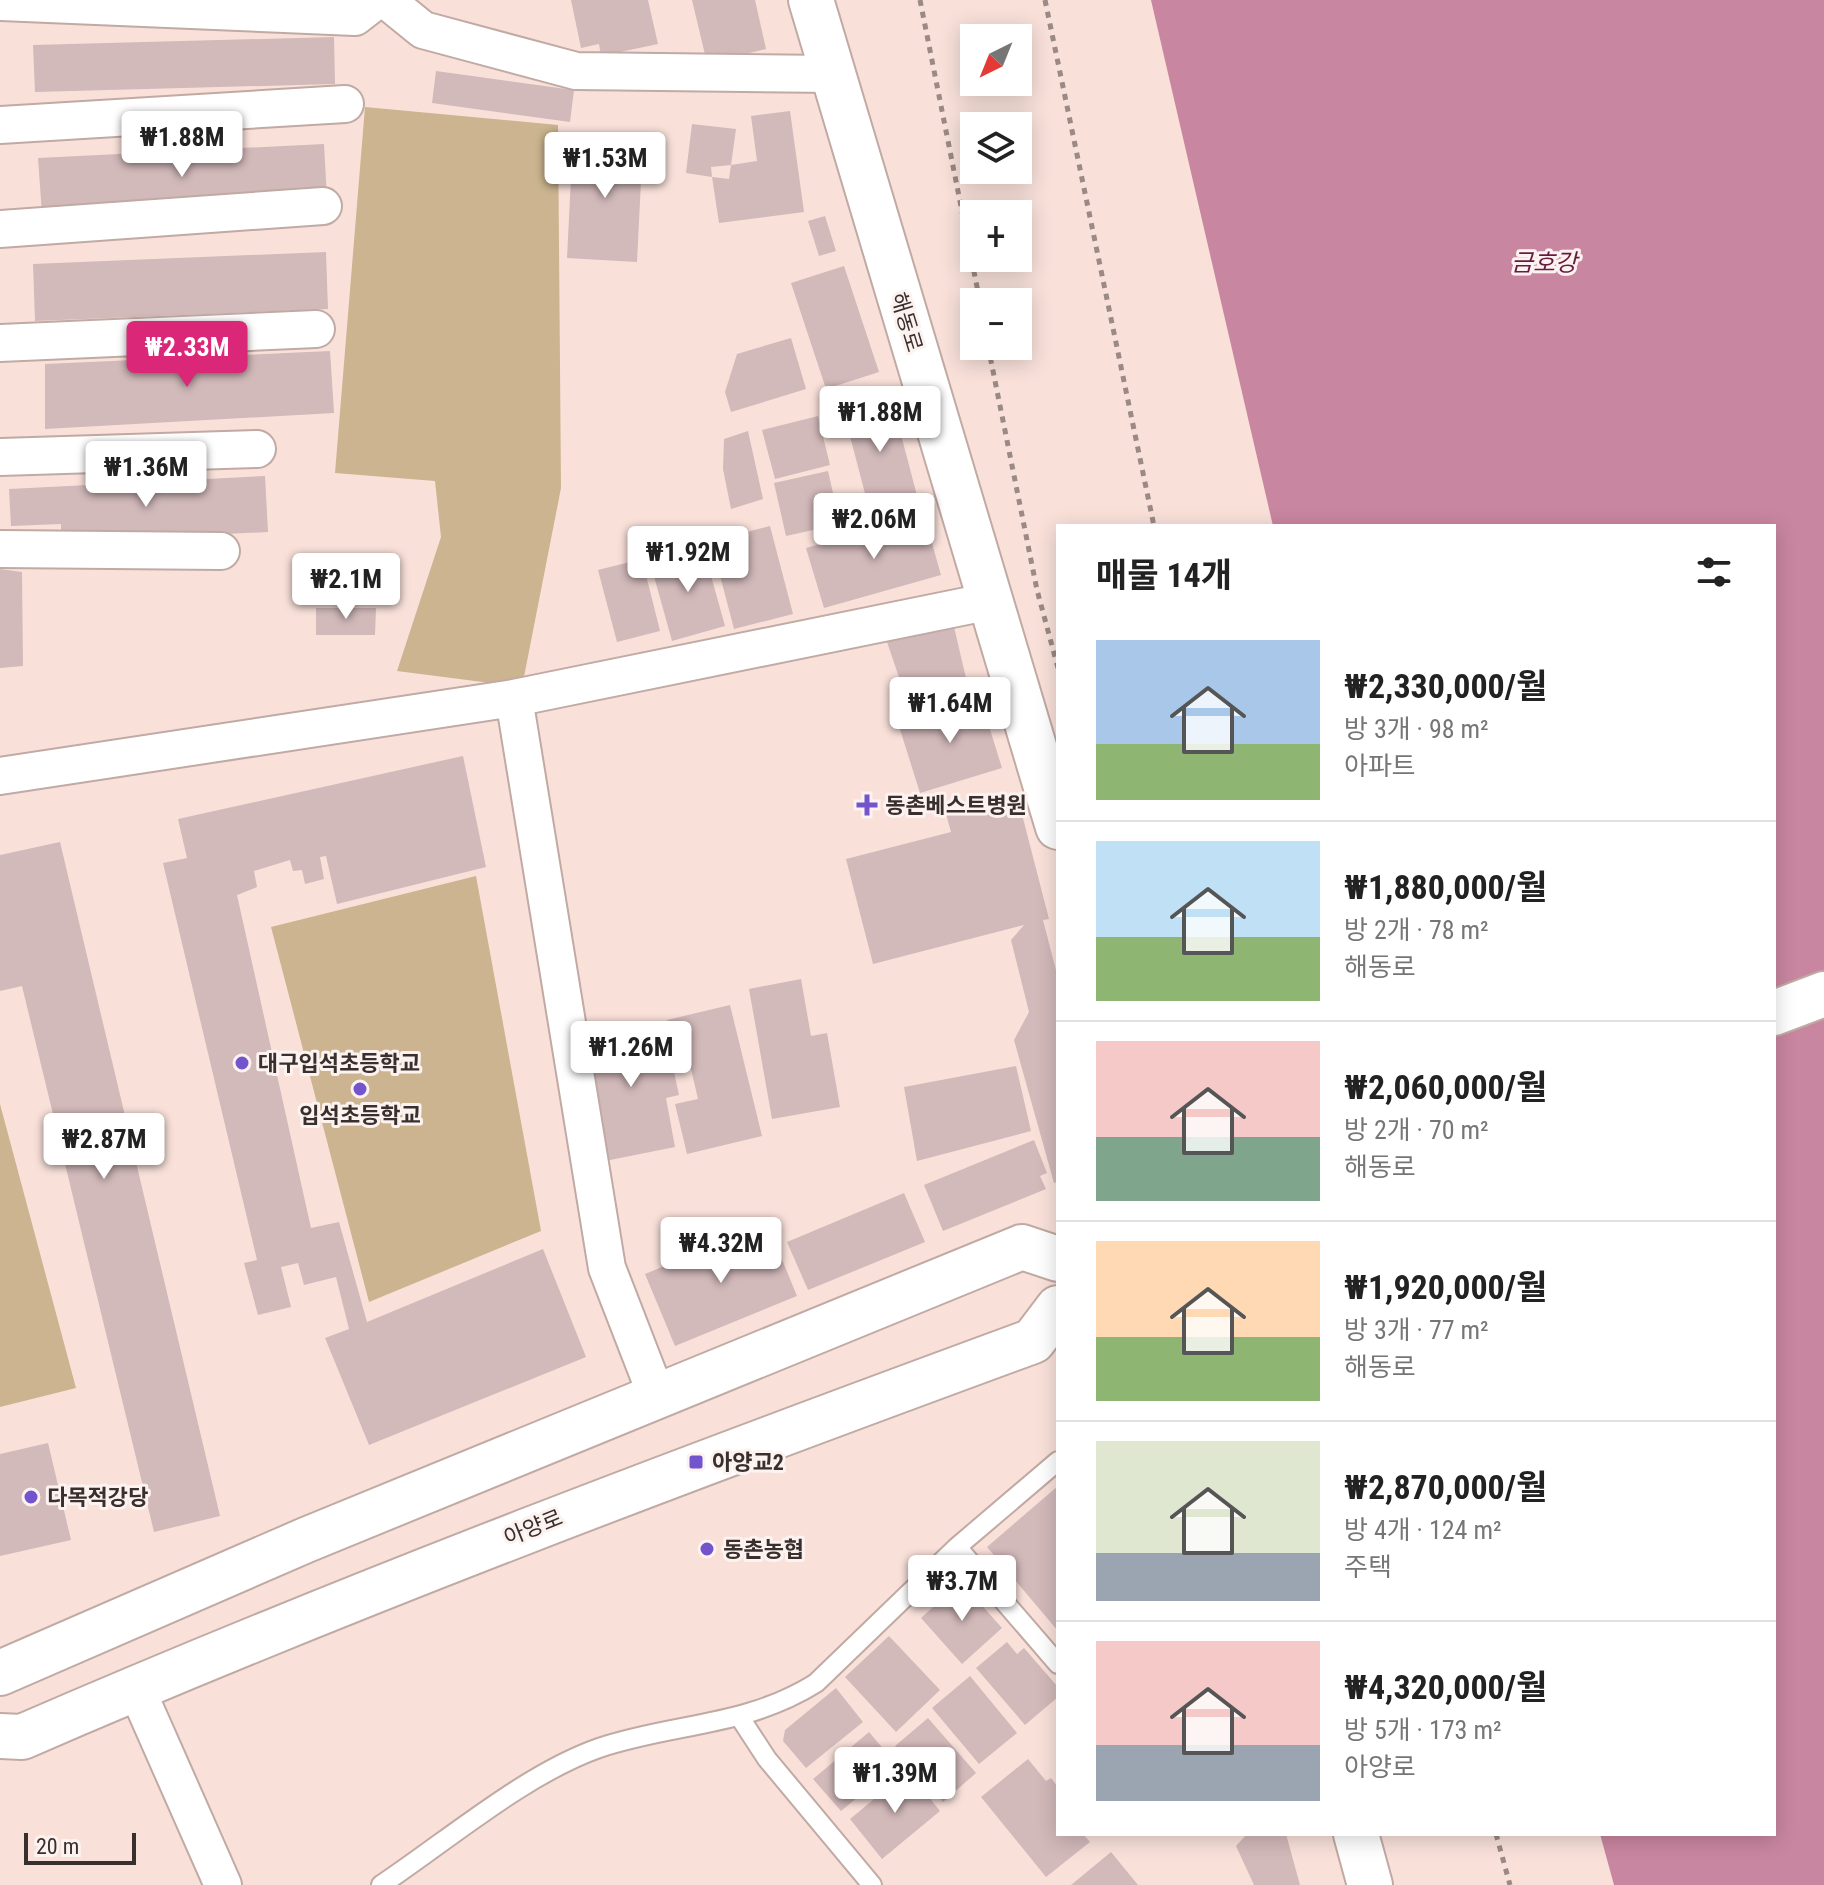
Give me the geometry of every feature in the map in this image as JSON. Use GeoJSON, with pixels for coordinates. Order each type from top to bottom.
{"type":"FeatureCollection","features":[{"type":"Feature","properties":{"kind":"main road","name":"해동로"},"geometry":{"type":"LineString","coordinates":[[811,0],[1056,820]]}},
{"type":"Feature","properties":{"kind":"main road"},"geometry":{"type":"LineString","coordinates":[[1776,1012],[1824,994]]}},
{"type":"Feature","properties":{"kind":"main road"},"geometry":{"type":"LineString","coordinates":[[0,1673],[306,1540],[1022,1247],[1056,1258]]}},
{"type":"Feature","properties":{"kind":"main road","name":"아양로"},"geometry":{"type":"LineString","coordinates":[[0,1736],[22,1737],[597,1501],[1033,1341],[1056,1311]]}},
{"type":"Feature","properties":{"kind":"main road"},"geometry":{"type":"LineString","coordinates":[[1357,1836],[1370,1885]]}},
{"type":"Feature","properties":{"kind":"street"},"geometry":{"type":"LineString","coordinates":[[0,2],[355,17],[377,0]]}},
{"type":"Feature","properties":{"kind":"street"},"geometry":{"type":"LineString","coordinates":[[386,0],[423,30],[576,71],[833,74]]}},
{"type":"Feature","properties":{"kind":"street"},"geometry":{"type":"LineString","coordinates":[[0,125],[345,104]]}},
{"type":"Feature","properties":{"kind":"street"},"geometry":{"type":"LineString","coordinates":[[0,229],[323,206]]}},
{"type":"Feature","properties":{"kind":"street"},"geometry":{"type":"LineString","coordinates":[[0,343],[316,329]]}},
{"type":"Feature","properties":{"kind":"street"},"geometry":{"type":"LineString","coordinates":[[0,457],[257,449]]}},
{"type":"Feature","properties":{"kind":"street"},"geometry":{"type":"LineString","coordinates":[[0,549],[221,551]]}},
{"type":"Feature","properties":{"kind":"street"},"geometry":{"type":"LineString","coordinates":[[0,776],[514,698],[991,601]]}},
{"type":"Feature","properties":{"kind":"street"},"geometry":{"type":"LineString","coordinates":[[514,698],[607,1268],[657,1397]]}},
{"type":"Feature","properties":{"kind":"street"},"geometry":{"type":"LineString","coordinates":[[136,1688],[223,1885]]}},
{"type":"Feature","properties":{"kind":"lane"},"geometry":{"type":"LineString","coordinates":[[381,1885],[553,1771],[599,1749],[739,1716],[788,1700],[816,1683],[957,1547],[1056,1463]]}},
{"type":"Feature","properties":{"kind":"lane"},"geometry":{"type":"LineString","coordinates":[[957,1547],[1056,1662]]}},
{"type":"Feature","properties":{"kind":"lane"},"geometry":{"type":"LineString","coordinates":[[739,1716],[767,1759],[872,1885]]}},
{"type":"Feature","properties":{"kind":"path"},"geometry":{"type":"LineString","coordinates":[[920,0],[977,288]]}},
{"type":"Feature","properties":{"kind":"path"},"geometry":{"type":"LineString","coordinates":[[1045,0],[1154,524]]}},
{"type":"Feature","properties":{"kind":"path"},"geometry":{"type":"LineString","coordinates":[[991,360],[1037,590],[1056,661]]}},
{"type":"Feature","properties":{"kind":"path"},"geometry":{"type":"LineString","coordinates":[[1497,1836],[1510,1885]]}},
{"type":"Feature","properties":{"kind":"shaded area"},"geometry":{"type":"Polygon","coordinates":[[[365,107],[558,125],[561,488],[522,687],[397,671],[441,537],[435,481],[335,473],[365,107]]]}},
{"type":"Feature","properties":{"kind":"shaded area"},"geometry":{"type":"Polygon","coordinates":[[[476,876],[541,1231],[369,1302],[271,927],[476,876]]]}},
{"type":"Feature","properties":{"kind":"shaded area"},"geometry":{"type":"Polygon","coordinates":[[[0,1104],[76,1388],[0,1407],[0,1104]]]}},
{"type":"Feature","properties":{"kind":"water","name":"금호강"},"geometry":{"type":"Polygon","coordinates":[[[1151,0],[1824,0],[1824,1885],[1614,1885],[1601,1836],[1776,1836],[1776,524],[1273,524],[1151,0]]]}},
{"type":"Feature","properties":{"kind":"building"},"geometry":{"type":"Polygon","coordinates":[[[571,0],[648,0],[658,44],[601,56],[599,44],[581,48],[571,0]]]}},
{"type":"Feature","properties":{"kind":"building"},"geometry":{"type":"Polygon","coordinates":[[[692,0],[755,0],[766,49],[707,63],[692,0]]]}},
{"type":"Feature","properties":{"kind":"building"},"geometry":{"type":"Polygon","coordinates":[[[334,37],[335,84],[35,92],[33,45],[334,37]]]}},
{"type":"Feature","properties":{"kind":"building"},"geometry":{"type":"Polygon","coordinates":[[[436,71],[574,90],[570,122],[432,103],[436,71]]]}},
{"type":"Feature","properties":{"kind":"building"},"geometry":{"type":"Polygon","coordinates":[[[790,111],[804,212],[719,223],[712,177],[729,179],[731,165],[757,161],[751,116],[790,111]]]}},
{"type":"Feature","properties":{"kind":"building"},"geometry":{"type":"Polygon","coordinates":[[[692,124],[736,129],[731,165],[711,167],[712,177],[686,173],[692,124]]]}},
{"type":"Feature","properties":{"kind":"building"},"geometry":{"type":"Polygon","coordinates":[[[573,138],[643,141],[637,262],[567,258],[573,138]]]}},
{"type":"Feature","properties":{"kind":"building"},"geometry":{"type":"Polygon","coordinates":[[[324,144],[327,199],[42,214],[38,158],[324,144]]]}},
{"type":"Feature","properties":{"kind":"building"},"geometry":{"type":"Polygon","coordinates":[[[825,216],[836,251],[819,256],[808,221],[825,216]]]}},
{"type":"Feature","properties":{"kind":"building"},"geometry":{"type":"Polygon","coordinates":[[[326,252],[328,309],[35,321],[33,264],[326,252]]]}},
{"type":"Feature","properties":{"kind":"building"},"geometry":{"type":"Polygon","coordinates":[[[844,266],[879,372],[826,389],[791,283],[844,266]]]}},
{"type":"Feature","properties":{"kind":"building"},"geometry":{"type":"Polygon","coordinates":[[[791,338],[806,389],[731,412],[725,392],[737,354],[791,338]]]}},
{"type":"Feature","properties":{"kind":"building"},"geometry":{"type":"Polygon","coordinates":[[[330,351],[334,413],[45,429],[45,364],[330,351]]]}},
{"type":"Feature","properties":{"kind":"building"},"geometry":{"type":"Polygon","coordinates":[[[889,389],[920,507],[872,520],[841,402],[889,389]]]}},
{"type":"Feature","properties":{"kind":"building"},"geometry":{"type":"Polygon","coordinates":[[[818,416],[830,465],[775,479],[762,430],[818,416]]]}},
{"type":"Feature","properties":{"kind":"building"},"geometry":{"type":"Polygon","coordinates":[[[748,431],[763,499],[731,509],[723,469],[724,439],[748,431]]]}},
{"type":"Feature","properties":{"kind":"building"},"geometry":{"type":"Polygon","coordinates":[[[828,471],[840,524],[786,536],[774,483],[828,471]]]}},
{"type":"Feature","properties":{"kind":"building"},"geometry":{"type":"Polygon","coordinates":[[[265,476],[268,532],[61,542],[61,524],[11,526],[9,489],[265,476]]]}},
{"type":"Feature","properties":{"kind":"building"},"geometry":{"type":"Polygon","coordinates":[[[924,515],[941,575],[824,608],[806,548],[924,515]]]}},
{"type":"Feature","properties":{"kind":"building"},"geometry":{"type":"Polygon","coordinates":[[[770,526],[793,614],[734,629],[711,541],[770,526]]]}},
{"type":"Feature","properties":{"kind":"building"},"geometry":{"type":"Polygon","coordinates":[[[703,547],[725,626],[672,641],[650,562],[703,547]]]}},
{"type":"Feature","properties":{"kind":"building"},"geometry":{"type":"Polygon","coordinates":[[[642,559],[660,631],[617,642],[598,570],[642,559]]]}},
{"type":"Feature","properties":{"kind":"building"},"geometry":{"type":"Polygon","coordinates":[[[0,569],[22,572],[23,666],[0,668],[0,569]]]}},
{"type":"Feature","properties":{"kind":"building"},"geometry":{"type":"Polygon","coordinates":[[[316,608],[376,608],[375,635],[316,635],[316,608]]]}},
{"type":"Feature","properties":{"kind":"building"},"geometry":{"type":"Polygon","coordinates":[[[954,627],[966,678],[906,698],[885,636],[954,627]]]}},
{"type":"Feature","properties":{"kind":"building"},"geometry":{"type":"Polygon","coordinates":[[[980,697],[1002,768],[920,793],[898,723],[980,697]]]}},
{"type":"Feature","properties":{"kind":"building","name":"대구입석초등학교"},"geometry":{"type":"Polygon","coordinates":[[[463,756],[486,867],[337,904],[326,856],[320,857],[324,879],[305,884],[302,870],[293,871],[290,860],[254,871],[257,887],[237,895],[311,1228],[339,1222],[367,1322],[543,1249],[586,1357],[369,1445],[325,1338],[349,1329],[336,1277],[304,1285],[298,1263],[281,1267],[291,1307],[258,1315],[244,1263],[257,1260],[163,863],[187,858],[178,819],[463,756]]]}},
{"type":"Feature","properties":{"kind":"building"},"geometry":{"type":"Polygon","coordinates":[[[1017,795],[1049,919],[1043,920],[1056,970],[1056,1182],[1014,1040],[1029,1012],[1011,940],[1024,925],[873,964],[846,859],[951,832],[946,814],[1017,795]]]}},
{"type":"Feature","properties":{"kind":"building"},"geometry":{"type":"Polygon","coordinates":[[[60,842],[220,1516],[154,1532],[22,986],[0,991],[0,855],[60,842]]]}},
{"type":"Feature","properties":{"kind":"building"},"geometry":{"type":"Polygon","coordinates":[[[801,979],[811,1036],[827,1033],[840,1107],[772,1119],[749,989],[801,979]]]}},
{"type":"Feature","properties":{"kind":"building"},"geometry":{"type":"Polygon","coordinates":[[[730,1005],[762,1136],[687,1154],[675,1104],[698,1099],[691,1069],[680,1072],[667,1020],[730,1005]]]}},
{"type":"Feature","properties":{"kind":"building"},"geometry":{"type":"Polygon","coordinates":[[[663,1021],[679,1095],[666,1098],[675,1147],[605,1161],[579,1038],[663,1021]]]}},
{"type":"Feature","properties":{"kind":"building"},"geometry":{"type":"Polygon","coordinates":[[[1016,1066],[1031,1131],[917,1161],[904,1087],[1016,1066]]]}},
{"type":"Feature","properties":{"kind":"building"},"geometry":{"type":"Polygon","coordinates":[[[1034,1140],[1047,1173],[1040,1176],[1046,1189],[943,1231],[924,1185],[1034,1140]]]}},
{"type":"Feature","properties":{"kind":"building"},"geometry":{"type":"Polygon","coordinates":[[[904,1193],[925,1242],[808,1290],[787,1242],[904,1193]]]}},
{"type":"Feature","properties":{"kind":"building"},"geometry":{"type":"Polygon","coordinates":[[[767,1223],[797,1296],[675,1346],[645,1274],[767,1223]]]}},
{"type":"Feature","properties":{"kind":"building","name":"다목적강당"},"geometry":{"type":"Polygon","coordinates":[[[48,1443],[71,1540],[0,1556],[0,1454],[48,1443]]]}},
{"type":"Feature","properties":{"kind":"building"},"geometry":{"type":"Polygon","coordinates":[[[1056,1488],[1056,1629],[987,1547],[1056,1488]]]}},
{"type":"Feature","properties":{"kind":"building"},"geometry":{"type":"Polygon","coordinates":[[[961,1582],[1002,1628],[962,1664],[921,1618],[961,1582]]]}},
{"type":"Feature","properties":{"kind":"building"},"geometry":{"type":"Polygon","coordinates":[[[889,1636],[940,1690],[896,1732],[845,1677],[889,1636]]]}},
{"type":"Feature","properties":{"kind":"building"},"geometry":{"type":"Polygon","coordinates":[[[1007,1642],[1017,1654],[1024,1648],[1056,1685],[1056,1699],[1025,1725],[976,1668],[1007,1642]]]}},
{"type":"Feature","properties":{"kind":"building"},"geometry":{"type":"Polygon","coordinates":[[[970,1676],[1017,1733],[979,1764],[932,1708],[970,1676]]]}},
{"type":"Feature","properties":{"kind":"building"},"geometry":{"type":"Polygon","coordinates":[[[836,1688],[863,1722],[806,1768],[783,1741],[785,1730],[836,1688]]]}},
{"type":"Feature","properties":{"kind":"building"},"geometry":{"type":"Polygon","coordinates":[[[928,1718],[976,1773],[943,1802],[895,1746],[928,1718]]]}},
{"type":"Feature","properties":{"kind":"building"},"geometry":{"type":"Polygon","coordinates":[[[869,1732],[897,1765],[841,1811],[813,1779],[869,1732]]]}},
{"type":"Feature","properties":{"kind":"building"},"geometry":{"type":"Polygon","coordinates":[[[1028,1759],[1046,1781],[1051,1778],[1056,1784],[1056,1836],[1085,1836],[1090,1842],[1046,1877],[981,1797],[1028,1759]]]}},
{"type":"Feature","properties":{"kind":"building"},"geometry":{"type":"Polygon","coordinates":[[[908,1771],[940,1811],[882,1859],[850,1819],[908,1771]]]}},
{"type":"Feature","properties":{"kind":"building"},"geometry":{"type":"Polygon","coordinates":[[[1245,1836],[1287,1836],[1300,1885],[1254,1885],[1236,1846],[1245,1836]]]}},
{"type":"Feature","properties":{"kind":"building"},"geometry":{"type":"Polygon","coordinates":[[[1111,1852],[1138,1885],[1071,1885],[1111,1852]]]}},
{"type":"Feature","properties":{"kind":"place","name":"동촌베스트병원"},"geometry":{"type":"Point","coordinates":[867,805]}},
{"type":"Feature","properties":{"kind":"place","name":"대구입석초등학교"},"geometry":{"type":"Point","coordinates":[242,1063]}},
{"type":"Feature","properties":{"kind":"place","name":"입석초등학교"},"geometry":{"type":"Point","coordinates":[360,1089]}},
{"type":"Feature","properties":{"kind":"place","name":"아양교2"},"geometry":{"type":"Point","coordinates":[696,1462]}},
{"type":"Feature","properties":{"kind":"place","name":"다목적강당"},"geometry":{"type":"Point","coordinates":[31,1497]}},
{"type":"Feature","properties":{"kind":"place","name":"동촌농협"},"geometry":{"type":"Point","coordinates":[707,1549]}}]}
